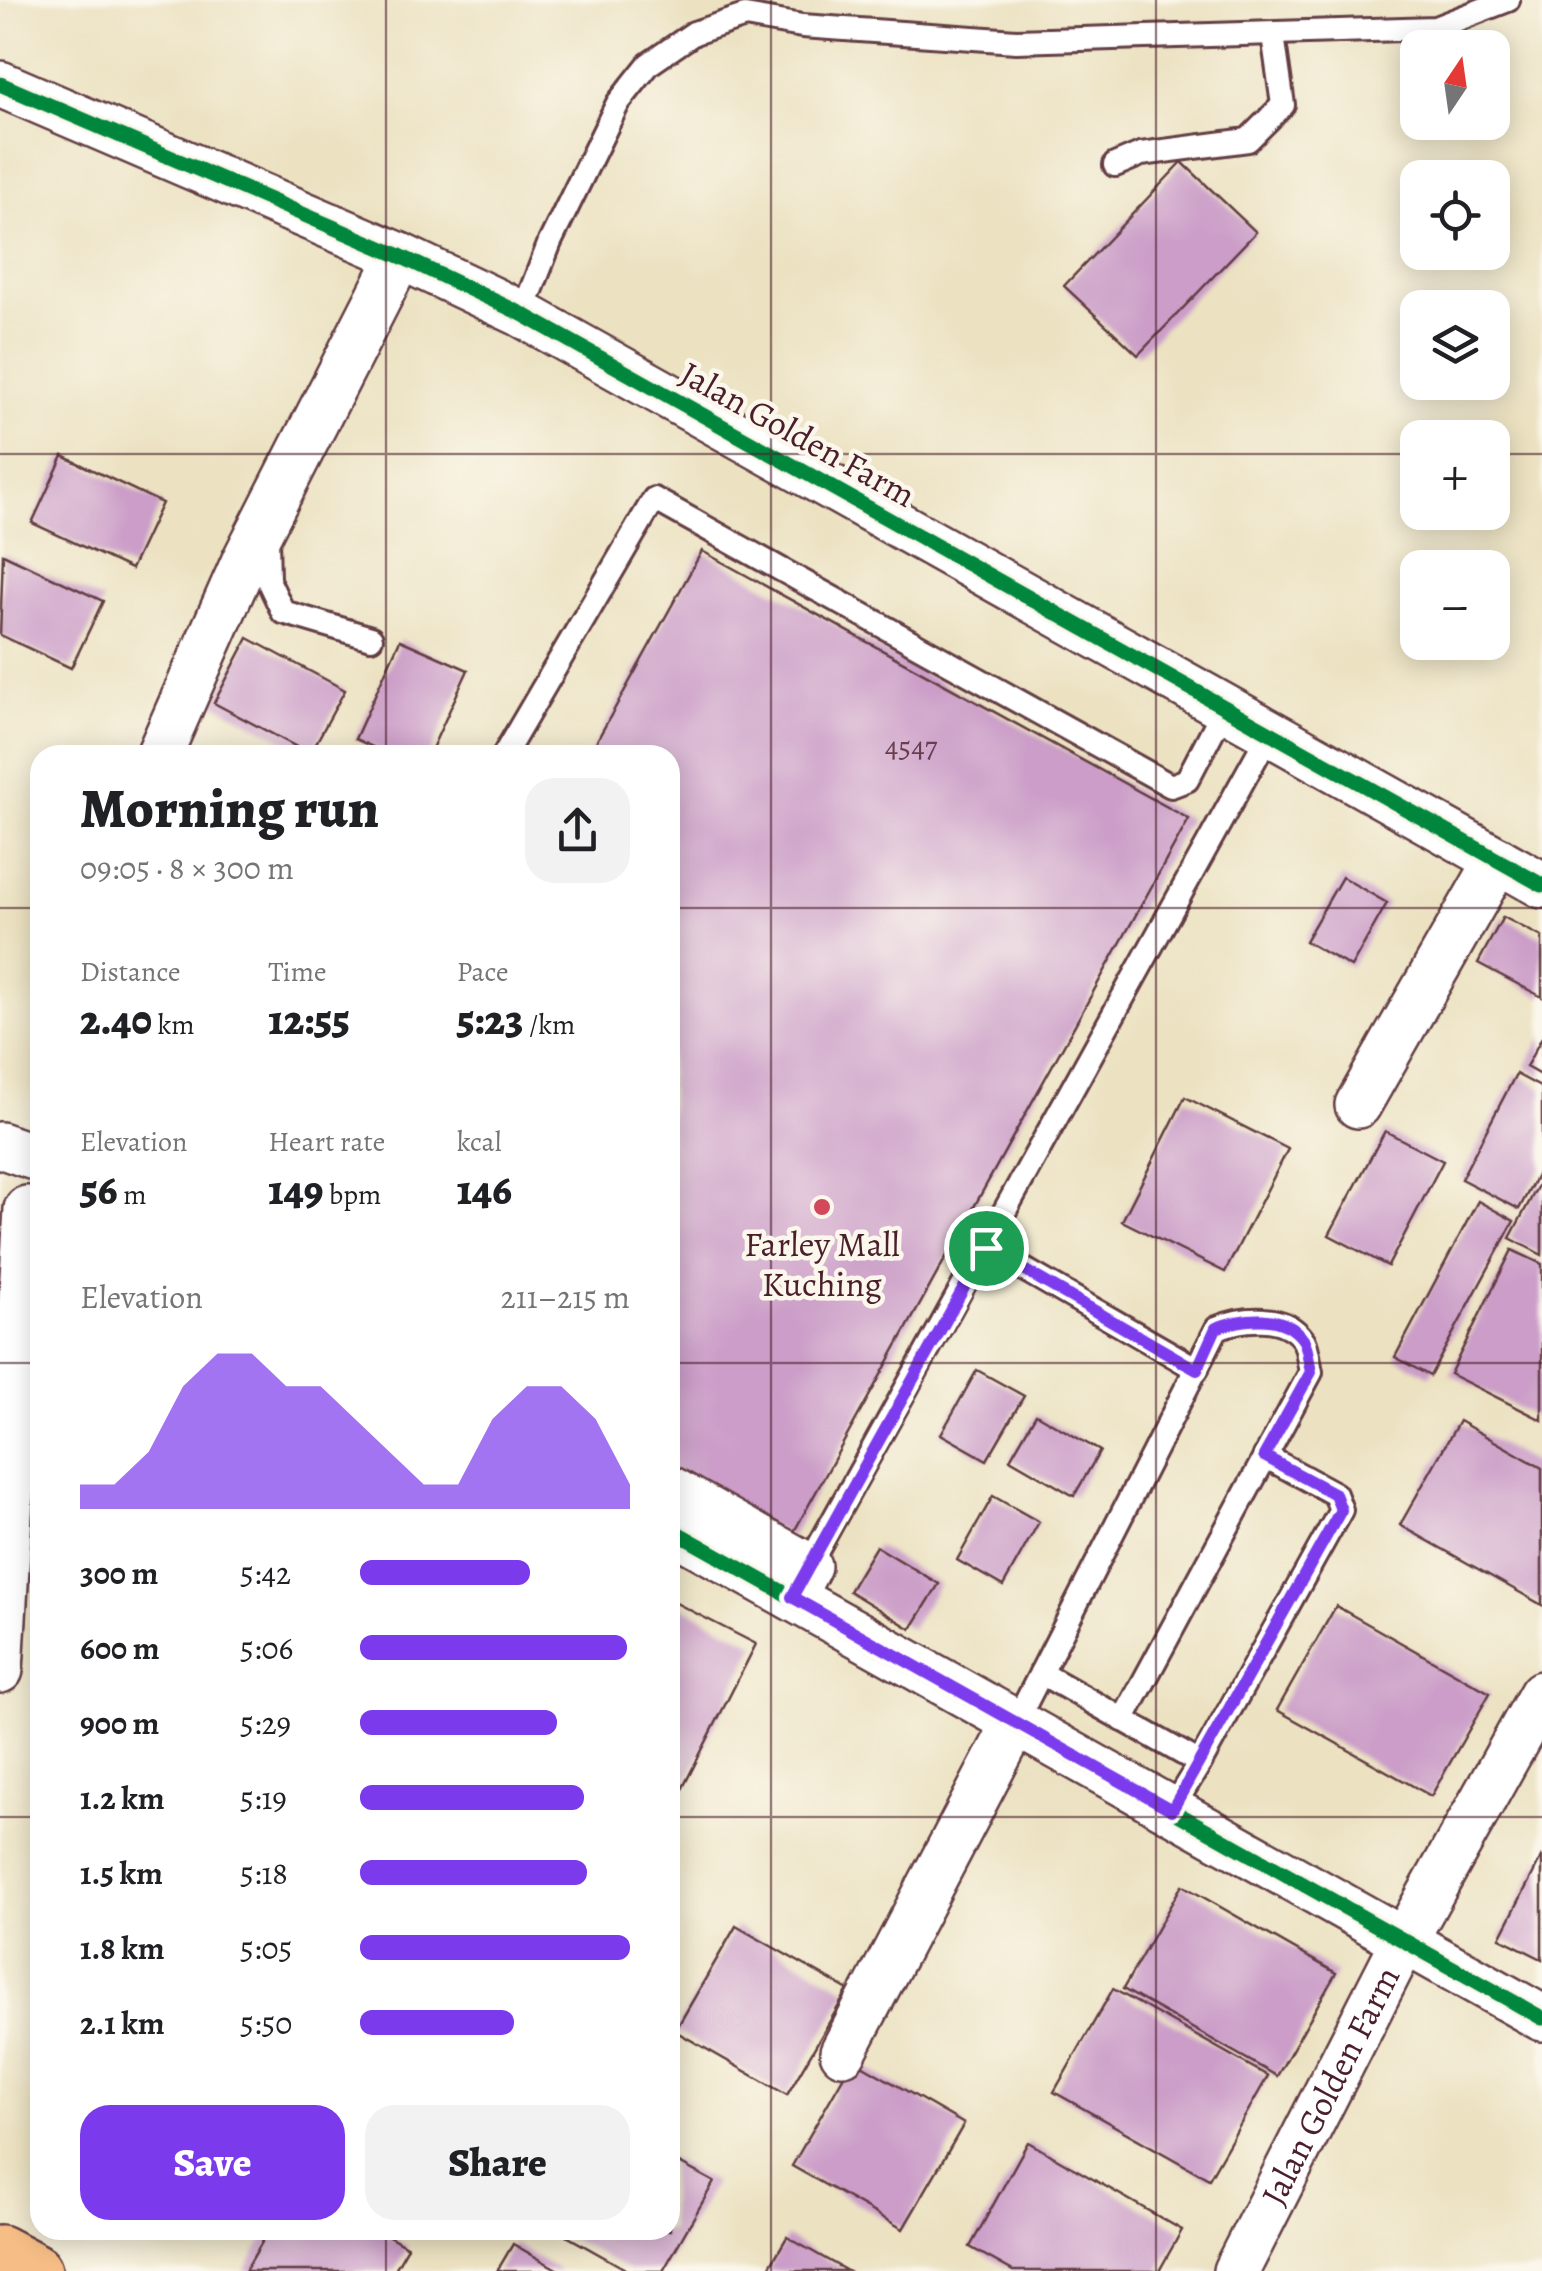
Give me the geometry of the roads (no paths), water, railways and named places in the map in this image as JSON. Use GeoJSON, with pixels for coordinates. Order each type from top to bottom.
{"type":"FeatureCollection","features":[{"type":"Feature","properties":{"kind":"highway"},"geometry":{"type":"LineString","coordinates":[[0,2253],[34,2271]]}},
{"type":"Feature","properties":{"kind":"street","name":"Jalan Golden Farm"},"geometry":{"type":"LineString","coordinates":[[0,84],[400,256],[522,314],[1542,885]]}},
{"type":"Feature","properties":{"kind":"street"},"geometry":{"type":"LineString","coordinates":[[164,745],[273,506],[400,256]]}},
{"type":"Feature","properties":{"kind":"street"},"geometry":{"type":"LineString","coordinates":[[1358,1105],[1498,860]]}},
{"type":"Feature","properties":{"kind":"street"},"geometry":{"type":"LineString","coordinates":[[0,1145],[30,1156]]}},
{"type":"Feature","properties":{"kind":"street"},"geometry":{"type":"LineString","coordinates":[[0,1670],[22,1208]]}},
{"type":"Feature","properties":{"kind":"street"},"geometry":{"type":"LineString","coordinates":[[680,1497],[800,1581],[1016,1722],[1542,2018]]}},
{"type":"Feature","properties":{"kind":"street"},"geometry":{"type":"LineString","coordinates":[[680,1533],[800,1581]]}},
{"type":"Feature","properties":{"kind":"street","name":"Jalan Golden Farm"},"geometry":{"type":"LineString","coordinates":[[1236,2271],[1403,1943],[1542,1694]]}},
{"type":"Feature","properties":{"kind":"street"},"geometry":{"type":"LineString","coordinates":[[844,2052],[1016,1722]]}},
{"type":"Feature","properties":{"kind":"lane"},"geometry":{"type":"LineString","coordinates":[[522,314],[550,242],[618,103],[649,64],[694,33],[745,16],[818,28],[1016,41],[1434,28],[1508,0]]}},
{"type":"Feature","properties":{"kind":"lane"},"geometry":{"type":"LineString","coordinates":[[1115,165],[1142,154],[1248,140],[1283,106],[1273,35]]}},
{"type":"Feature","properties":{"kind":"lane"},"geometry":{"type":"LineString","coordinates":[[510,745],[654,498],[1170,786],[1188,780],[1225,707]]}},
{"type":"Feature","properties":{"kind":"lane"},"geometry":{"type":"LineString","coordinates":[[273,506],[264,554],[268,580],[283,612],[371,638]]}},
{"type":"Feature","properties":{"kind":"lane"},"geometry":{"type":"LineString","coordinates":[[800,1581],[1270,732]]}},
{"type":"Feature","properties":{"kind":"lane"},"geometry":{"type":"LineString","coordinates":[[986,1248],[1197,1370]]}},
{"type":"Feature","properties":{"kind":"lane"},"geometry":{"type":"LineString","coordinates":[[1016,1722],[1216,1328],[1246,1317],[1284,1325],[1304,1341],[1311,1372],[1123,1720]]}},
{"type":"Feature","properties":{"kind":"lane"},"geometry":{"type":"LineString","coordinates":[[1172,1810],[1341,1510],[1335,1494],[1264,1456]]}},
{"type":"Feature","properties":{"kind":"lane"},"geometry":{"type":"LineString","coordinates":[[1040,1674],[1200,1763]]}},
{"type":"Feature","properties":{"kind":"place","name":"Farley Mall Kuching"},"geometry":{"type":"Point","coordinates":[822,1207]}}]}
